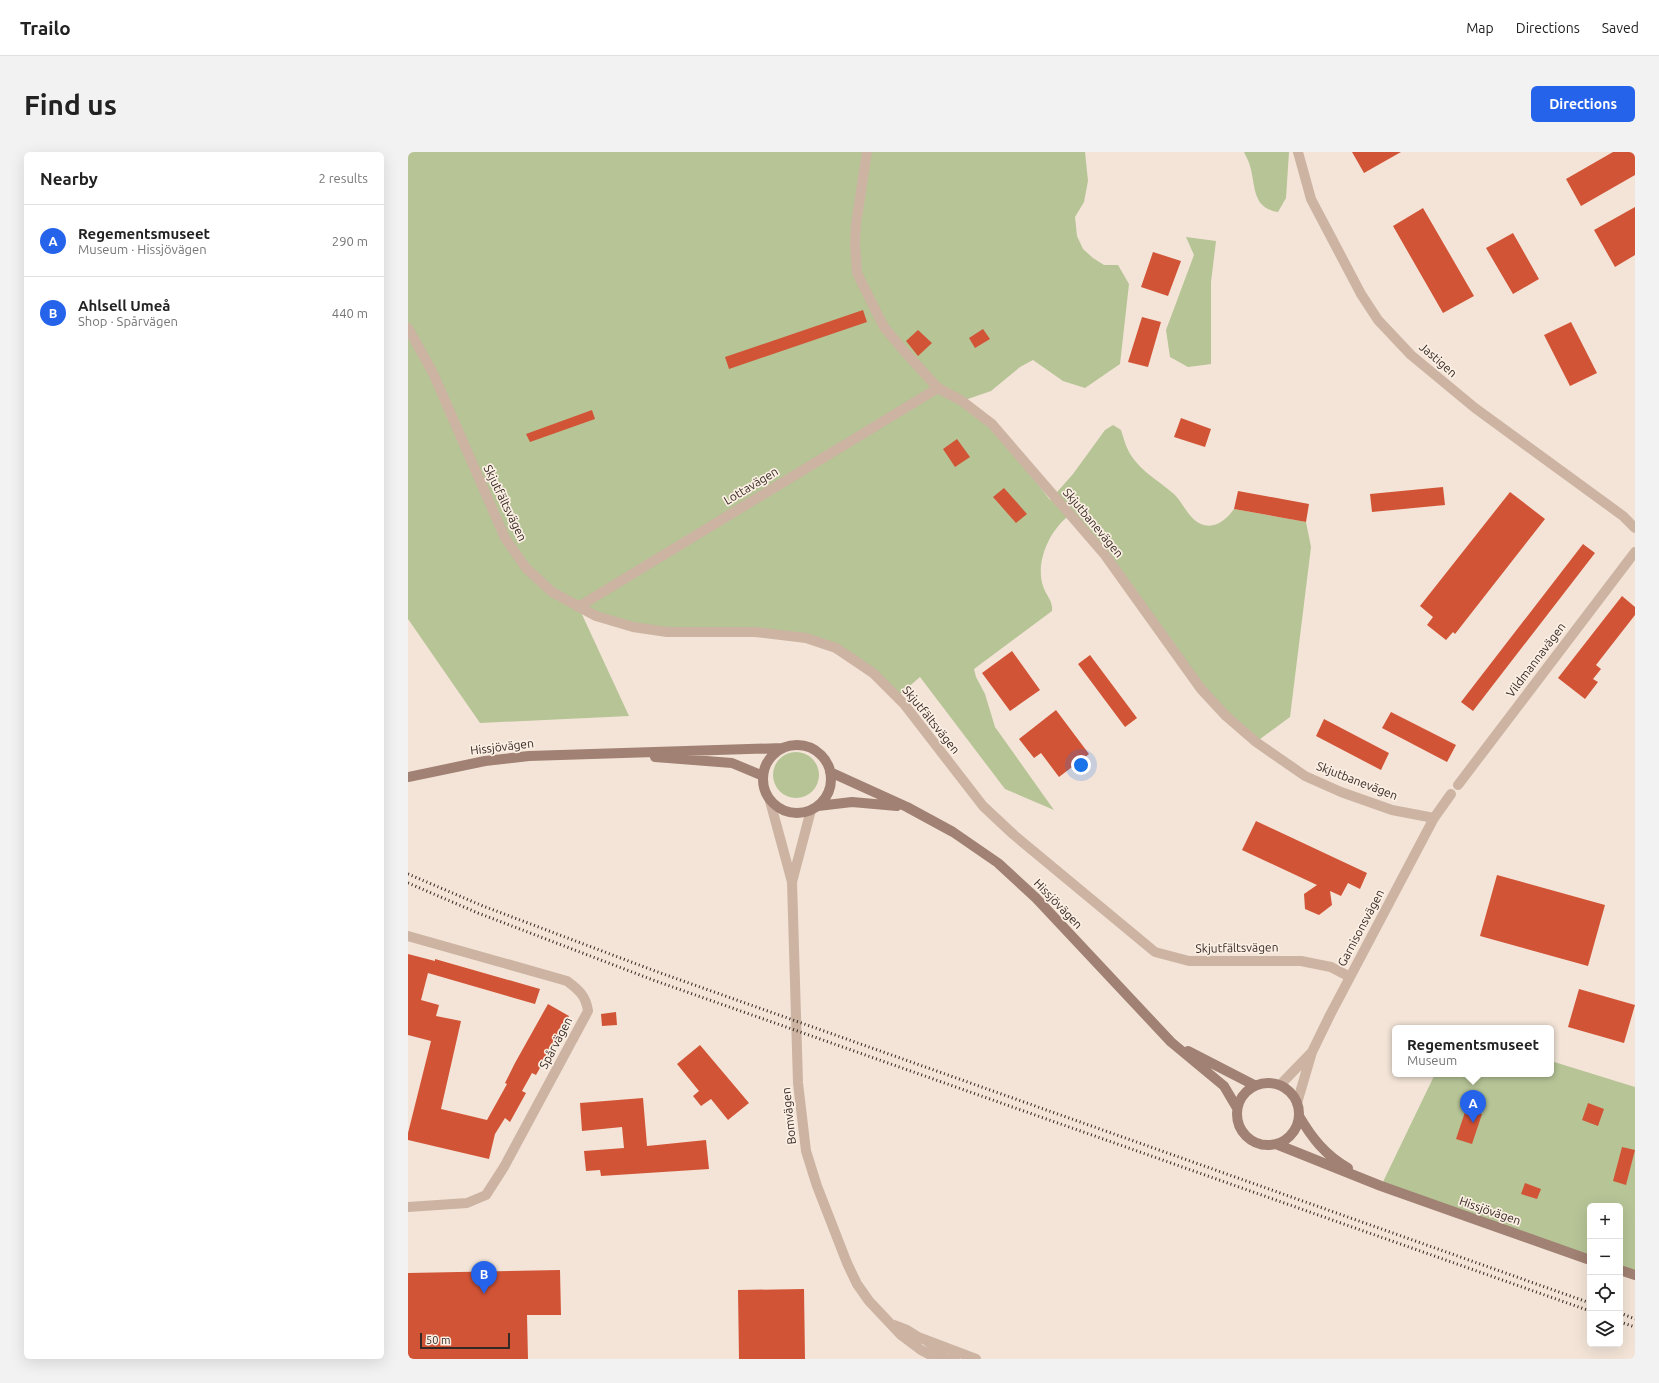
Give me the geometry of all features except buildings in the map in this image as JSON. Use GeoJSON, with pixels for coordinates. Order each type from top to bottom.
{"type":"FeatureCollection","features":[{"type":"Feature","properties":{"kind":"main road"},"geometry":{"type":"LineString","coordinates":[[796,745],[811,748],[820,754],[827,763],[830,772],[831,784],[825,799],[815,808],[802,813],[792,813],[778,808],[770,800],[764,789],[763,776],[766,766],[772,757],[783,748],[796,745]]}},
{"type":"Feature","properties":{"kind":"main road","name":"Hissjövägen"},"geometry":{"type":"LineString","coordinates":[[408,777],[485,760],[529,756],[783,748]]}},
{"type":"Feature","properties":{"kind":"main road","name":"Hissjövägen"},"geometry":{"type":"LineString","coordinates":[[601,753],[732,763],[763,776]]}},
{"type":"Feature","properties":{"kind":"main road","name":"Hissjövägen"},"geometry":{"type":"LineString","coordinates":[[830,772],[907,808],[953,832],[998,863],[1036,898],[1171,1042],[1224,1086],[1237,1108]]}},
{"type":"Feature","properties":{"kind":"main road","name":"Hissjövägen"},"geometry":{"type":"LineString","coordinates":[[815,808],[852,802],[907,808]]}},
{"type":"Feature","properties":{"kind":"main road","name":"Hissjövägen"},"geometry":{"type":"LineString","coordinates":[[1171,1042],[1254,1086]]}},
{"type":"Feature","properties":{"kind":"main road"},"geometry":{"type":"LineString","coordinates":[[1265,1083],[1280,1085],[1288,1090],[1297,1103],[1299,1116],[1294,1130],[1276,1144],[1269,1146],[1254,1143],[1240,1129],[1237,1108],[1243,1094],[1254,1086],[1265,1083]]}},
{"type":"Feature","properties":{"kind":"main road","name":"Hissjövägen"},"geometry":{"type":"LineString","coordinates":[[1299,1116],[1314,1140],[1338,1162],[1381,1186]]}},
{"type":"Feature","properties":{"kind":"main road","name":"Hissjövägen"},"geometry":{"type":"LineString","coordinates":[[1276,1144],[1381,1186],[1587,1259]]}},
{"type":"Feature","properties":{"kind":"main road"},"geometry":{"type":"LineString","coordinates":[[1623,1271],[1635,1275]]}},
{"type":"Feature","properties":{"kind":"street","name":"Skjutbanevägen"},"geometry":{"type":"LineString","coordinates":[[867,152],[856,224],[855,243],[857,273],[884,326],[938,388],[962,401],[992,424],[1105,555],[1201,689],[1226,716],[1256,742],[1305,776],[1341,792],[1392,810],[1434,818]]}},
{"type":"Feature","properties":{"kind":"street","name":"Jastigen"},"geometry":{"type":"LineString","coordinates":[[1298,152],[1311,199],[1361,294],[1378,320],[1411,355],[1475,408],[1623,516],[1635,528]]}},
{"type":"Feature","properties":{"kind":"street","name":"Skjutfältsvägen"},"geometry":{"type":"LineString","coordinates":[[408,328],[433,373],[505,538],[526,568],[552,592],[596,616],[633,627],[667,632],[755,632],[806,638],[836,648],[873,673],[904,704],[988,811],[1014,835],[1155,952],[1189,961],[1301,961],[1331,967],[1350,977]]}},
{"type":"Feature","properties":{"kind":"street","name":"Lottavägen"},"geometry":{"type":"LineString","coordinates":[[578,607],[938,388]]}},
{"type":"Feature","properties":{"kind":"street","name":"Vildmannavägen"},"geometry":{"type":"LineString","coordinates":[[1458,785],[1635,552]]}},
{"type":"Feature","properties":{"kind":"street"},"geometry":{"type":"LineString","coordinates":[[1434,818],[1451,794]]}},
{"type":"Feature","properties":{"kind":"street","name":"Bomvägen"},"geometry":{"type":"LineString","coordinates":[[770,800],[792,882],[798,1083],[806,1151],[817,1186],[857,1284],[870,1301],[901,1335],[924,1355],[938,1359]]}},
{"type":"Feature","properties":{"kind":"street","name":"Bomvägen"},"geometry":{"type":"LineString","coordinates":[[792,882],[815,808]]}},
{"type":"Feature","properties":{"kind":"street","name":"Garnisonsvägen"},"geometry":{"type":"LineString","coordinates":[[1297,1103],[1312,1052],[1434,818]]}},
{"type":"Feature","properties":{"kind":"street","name":"Spårvägen"},"geometry":{"type":"LineString","coordinates":[[408,936],[566,981],[582,993],[588,1011],[504,1167],[486,1194],[467,1203],[408,1207]]}},
{"type":"Feature","properties":{"kind":"street","name":"Garnisonsvägen"},"geometry":{"type":"LineString","coordinates":[[1280,1085],[1312,1052]]}},
{"type":"Feature","properties":{"kind":"street","name":"Bomvägen"},"geometry":{"type":"LineString","coordinates":[[892,1324],[925,1340],[976,1359]]}},
{"type":"Feature","properties":{"kind":"street"},"geometry":{"type":"LineString","coordinates":[[925,1340],[935,1347],[944,1359],[955,1359]]}},
{"type":"Feature","properties":{"kind":"green space"},"geometry":{"type":"Polygon","coordinates":[[[408,152],[1085,152],[1088,181],[1084,202],[1075,217],[1077,236],[1083,249],[1093,258],[1104,265],[1118,265],[1129,284],[1120,364],[1085,388],[1063,381],[1033,360],[1020,367],[991,391],[962,401],[992,424],[1050,500],[1073,474],[1105,430],[1113,425],[1121,430],[1128,450],[1137,463],[1174,494],[1197,522],[1211,526],[1216,525],[1224,520],[1234,509],[1306,522],[1311,547],[1290,717],[1256,742],[1226,716],[1070,515],[1056,529],[1051,537],[1046,547],[1041,567],[1043,586],[1050,601],[1052,611],[974,669],[976,677],[985,694],[995,727],[1054,810],[1005,789],[920,677],[897,697],[873,673],[806,638],[667,632],[579,608],[629,716],[480,723],[408,619],[408,152]]]}},
{"type":"Feature","properties":{"kind":"green space"},"geometry":{"type":"Polygon","coordinates":[[[1244,152],[1289,152],[1286,198],[1278,212],[1270,210],[1259,201],[1256,195],[1250,164],[1244,152]]]}},
{"type":"Feature","properties":{"kind":"green space"},"geometry":{"type":"Polygon","coordinates":[[[1186,237],[1216,241],[1211,282],[1211,364],[1188,367],[1170,357],[1166,330],[1194,255],[1186,237]]]}},
{"type":"Feature","properties":{"kind":"green space"},"geometry":{"type":"Polygon","coordinates":[[[791,752],[801,752],[809,756],[815,762],[819,770],[819,780],[815,788],[809,794],[801,798],[791,798],[783,794],[777,788],[773,780],[773,770],[777,762],[783,756],[791,752]]]}},
{"type":"Feature","properties":{"kind":"green space"},"geometry":{"type":"Polygon","coordinates":[[[1554,1062],[1635,1087],[1635,1275],[1623,1271],[1623,1203],[1587,1203],[1587,1259],[1381,1186],[1434,1077],[1554,1077],[1554,1062]]]}},
{"type":"Feature","properties":{"kind":"railway"},"geometry":{"type":"LineString","coordinates":[[408,874],[483,906],[655,971],[1587,1302]]}},
{"type":"Feature","properties":{"kind":"railway"},"geometry":{"type":"LineString","coordinates":[[408,883],[478,913],[653,980],[1587,1310]]}},
{"type":"Feature","properties":{"kind":"railway"},"geometry":{"type":"LineString","coordinates":[[1623,1314],[1635,1319]]}},
{"type":"Feature","properties":{"kind":"railway"},"geometry":{"type":"LineString","coordinates":[[1623,1323],[1635,1327]]}},
{"type":"Feature","properties":{"kind":"place","name":"Regementsmuseet"},"geometry":{"type":"Point","coordinates":[1473,1123]}},
{"type":"Feature","properties":{"kind":"place","name":"Ahlsell Umeå"},"geometry":{"type":"Point","coordinates":[484,1294]}}]}
